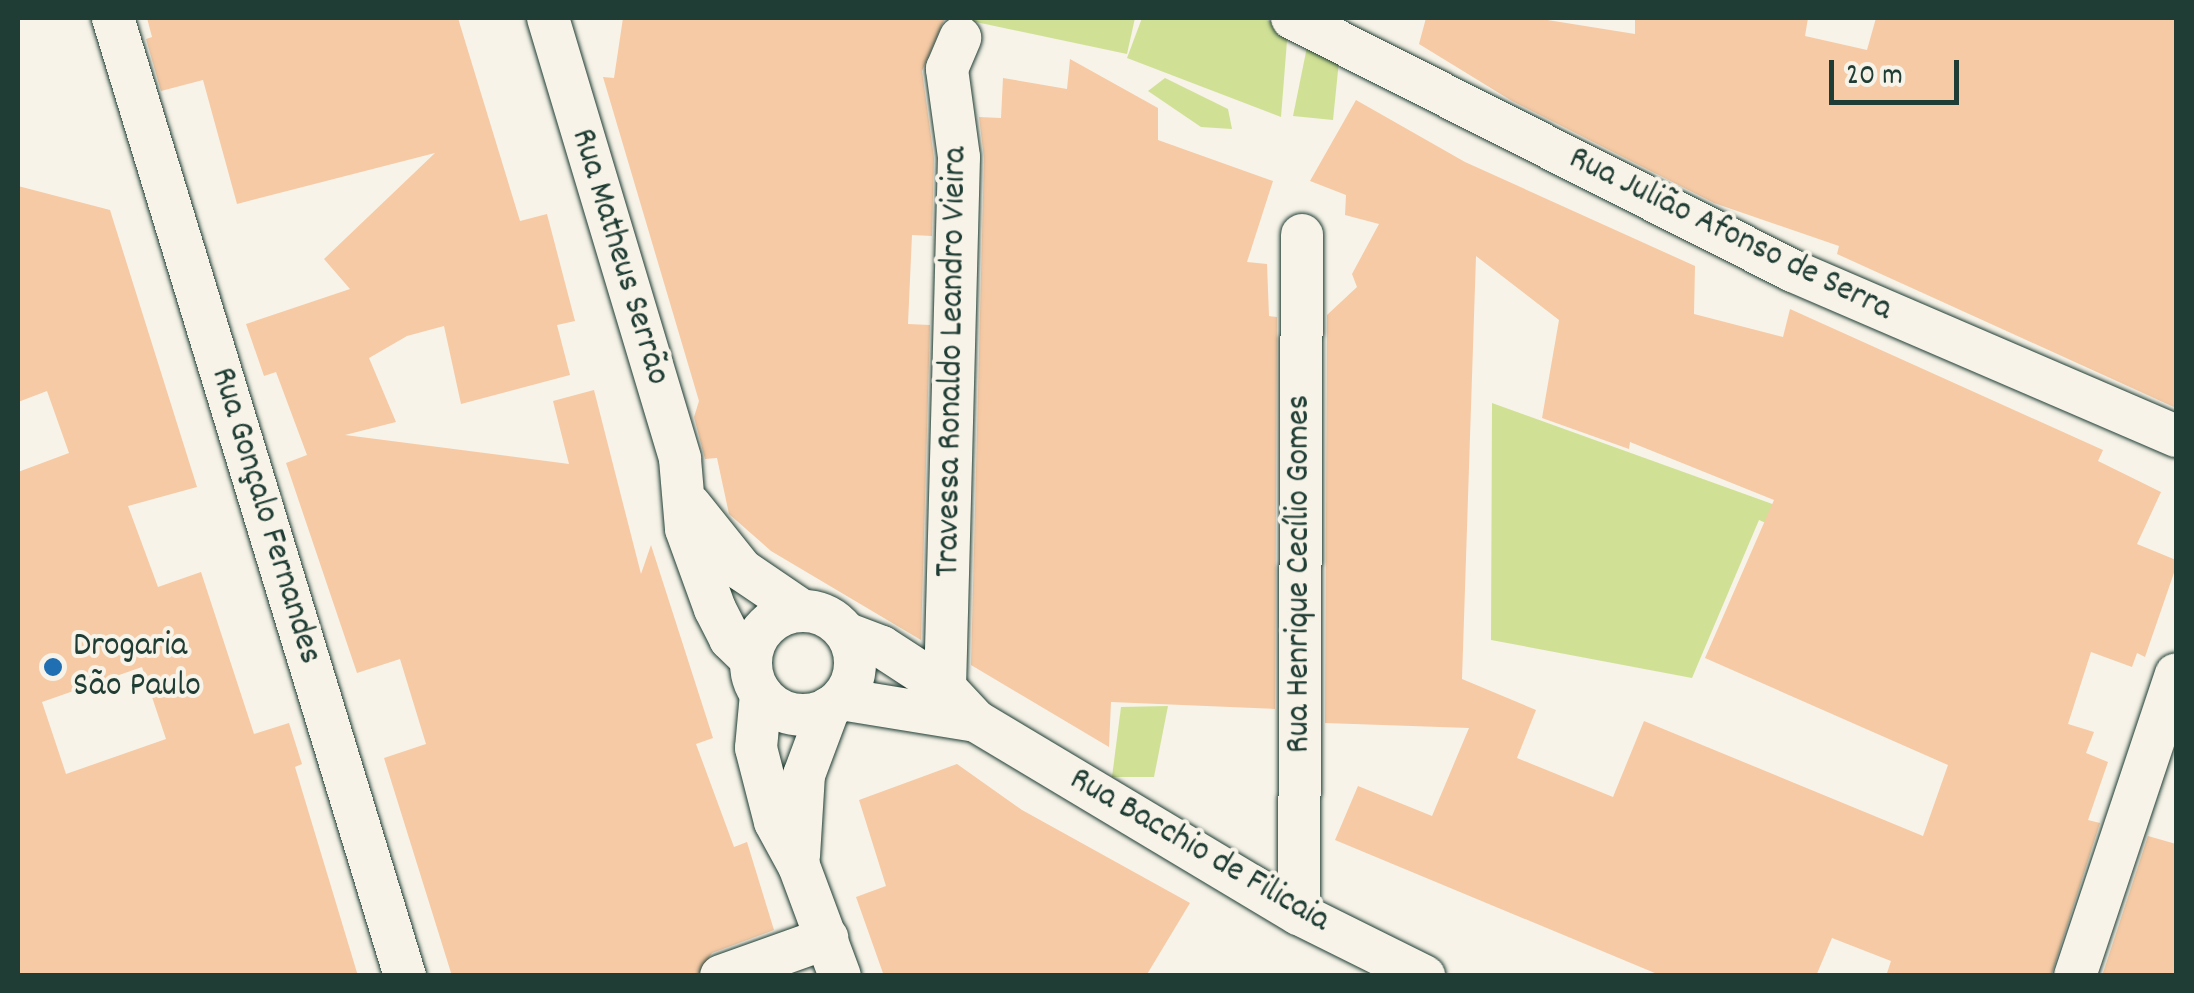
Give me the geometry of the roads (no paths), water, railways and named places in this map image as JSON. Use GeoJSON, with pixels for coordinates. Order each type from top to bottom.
{"type":"FeatureCollection","features":[{"type":"Feature","properties":{"kind":"street"},"geometry":{"type":"LineString","coordinates":[[80,18],[118,37]]}},
{"type":"Feature","properties":{"kind":"street","name":"Rua Matheus Serrão"},"geometry":{"type":"LineString","coordinates":[[548,18],[686,497],[686,529],[715,609],[756,677]]}},
{"type":"Feature","properties":{"kind":"street","name":"Rua Julião Afonso de Serra"},"geometry":{"type":"LineString","coordinates":[[1292,18],[1793,271],[2176,436]]}},
{"type":"Feature","properties":{"kind":"street","name":"Rua Gonçalo Fernandes"},"geometry":{"type":"LineString","coordinates":[[118,37],[405,976]]}},
{"type":"Feature","properties":{"kind":"street","name":"Travessa Ronaldo Leandro Vieira"},"geometry":{"type":"LineString","coordinates":[[945,688],[959,157],[947,69],[960,38]]}},
{"type":"Feature","properties":{"kind":"street","name":"Rua Henrique Cecílio Gomes"},"geometry":{"type":"LineString","coordinates":[[1299,914],[1302,235]]}},
{"type":"Feature","properties":{"kind":"street","name":"Rua Matheus Serrão"},"geometry":{"type":"LineString","coordinates":[[686,497],[742,570],[801,610]]}},
{"type":"Feature","properties":{"kind":"street"},"geometry":{"type":"LineString","coordinates":[[721,976],[834,957],[800,866],[775,822],[756,748],[756,677],[767,625],[801,610],[819,612],[848,634],[856,668],[804,775],[800,866]]}},
{"type":"Feature","properties":{"kind":"street","name":"Rua Bacchio de Filicaia"},"geometry":{"type":"LineString","coordinates":[[848,634],[882,646],[945,688],[976,721],[1299,914],[1424,976]]}},
{"type":"Feature","properties":{"kind":"street"},"geometry":{"type":"LineString","coordinates":[[2075,976],[2176,674]]}},
{"type":"Feature","properties":{"kind":"street"},"geometry":{"type":"LineString","coordinates":[[756,677],[792,715],[836,704]]}},
{"type":"Feature","properties":{"kind":"street","name":"Rua Bacchio de Filicaia"},"geometry":{"type":"LineString","coordinates":[[836,704],[976,721]]}},
{"type":"Feature","properties":{"kind":"place","name":"Drogaria São Paulo"},"geometry":{"type":"Point","coordinates":[53,667]}}]}
